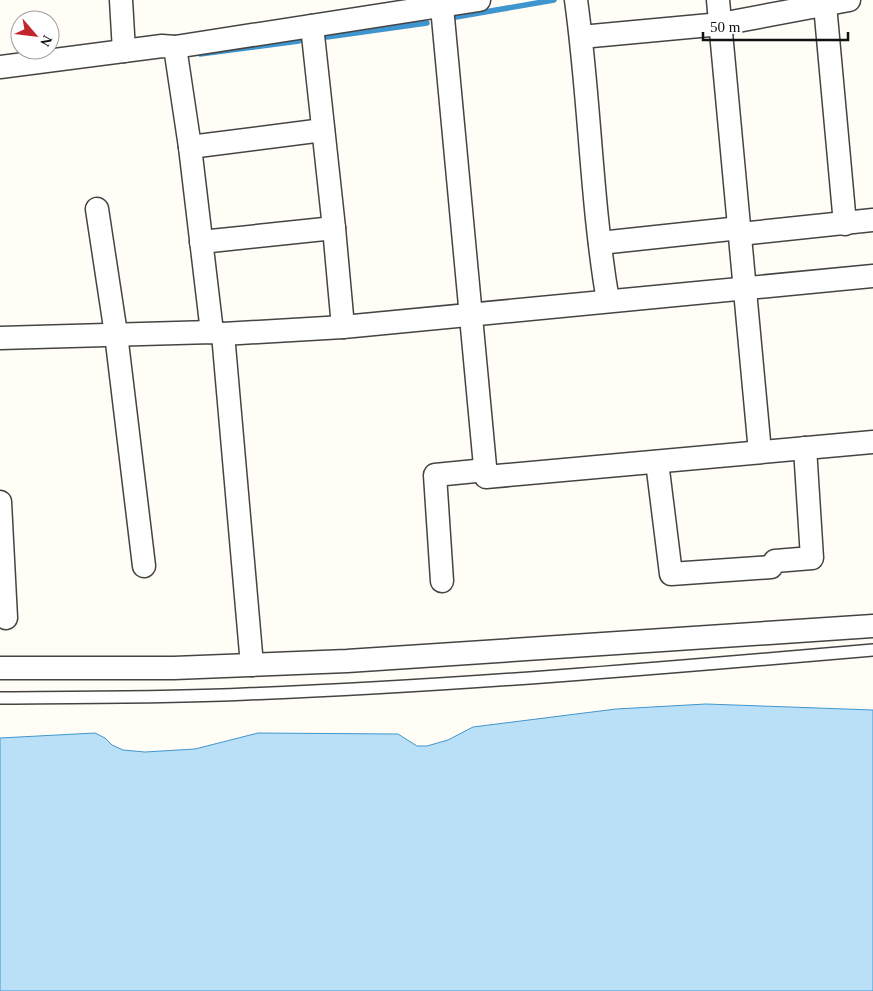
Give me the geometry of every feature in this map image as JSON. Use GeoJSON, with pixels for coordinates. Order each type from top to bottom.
{"type":"FeatureCollection","features":[{"type":"Feature","properties":{"kind":"street"},"geometry":{"type":"LineString","coordinates":[[121,0],[124,51]]}},
{"type":"Feature","properties":{"kind":"street"},"geometry":{"type":"LineString","coordinates":[[576,0],[600,243],[607,294]]}},
{"type":"Feature","properties":{"kind":"street"},"geometry":{"type":"LineString","coordinates":[[718,0],[760,452]]}},
{"type":"Feature","properties":{"kind":"street"},"geometry":{"type":"LineString","coordinates":[[581,37],[721,24],[849,0]]}},
{"type":"Feature","properties":{"kind":"street"},"geometry":{"type":"LineString","coordinates":[[0,68],[162,46],[175,47],[473,1]]}},
{"type":"Feature","properties":{"kind":"street"},"geometry":{"type":"LineString","coordinates":[[824,5],[845,224]]}},
{"type":"Feature","properties":{"kind":"street"},"geometry":{"type":"LineString","coordinates":[[442,7],[486,477],[873,442]]}},
{"type":"Feature","properties":{"kind":"street"},"geometry":{"type":"LineString","coordinates":[[312,26],[342,320]]}},
{"type":"Feature","properties":{"kind":"street"},"geometry":{"type":"LineString","coordinates":[[175,47],[202,242],[218,333],[252,665]]}},
{"type":"Feature","properties":{"kind":"street"},"geometry":{"type":"LineString","coordinates":[[190,147],[323,130]]}},
{"type":"Feature","properties":{"kind":"street"},"geometry":{"type":"LineString","coordinates":[[96,210],[116,334],[144,566]]}},
{"type":"Feature","properties":{"kind":"street"},"geometry":{"type":"LineString","coordinates":[[600,243],[845,224],[873,220]]}},
{"type":"Feature","properties":{"kind":"street"},"geometry":{"type":"LineString","coordinates":[[202,242],[334,228]]}},
{"type":"Feature","properties":{"kind":"street"},"geometry":{"type":"LineString","coordinates":[[0,338],[218,333],[744,281],[873,276]]}},
{"type":"Feature","properties":{"kind":"street"},"geometry":{"type":"LineString","coordinates":[[657,462],[671,574],[770,567],[775,561],[812,558],[805,448]]}},
{"type":"Feature","properties":{"kind":"street"},"geometry":{"type":"LineString","coordinates":[[442,581],[434,475],[486,470]]}},
{"type":"Feature","properties":{"kind":"street"},"geometry":{"type":"LineString","coordinates":[[0,502],[6,618]]}},
{"type":"Feature","properties":{"kind":"street"},"geometry":{"type":"LineString","coordinates":[[0,668],[174,668],[347,661],[873,626]]}},
{"type":"Feature","properties":{"kind":"lane"},"geometry":{"type":"LineString","coordinates":[[0,698],[245,694],[380,687],[662,668],[873,650]]}},
{"type":"Feature","properties":{"kind":"water"},"geometry":{"type":"Polygon","coordinates":[[[706,704],[873,710],[873,991],[0,991],[0,738],[95,733],[123,750],[145,752],[195,749],[258,733],[398,734],[417,746],[427,746],[448,740],[473,727],[616,709],[706,704]]]}},
{"type":"Feature","properties":{"kind":"waterway"},"geometry":{"type":"LineString","coordinates":[[456,17],[554,0]]}},
{"type":"Feature","properties":{"kind":"waterway"},"geometry":{"type":"LineString","coordinates":[[327,37],[427,23]]}},
{"type":"Feature","properties":{"kind":"waterway"},"geometry":{"type":"LineString","coordinates":[[200,54],[299,41]]}}]}
